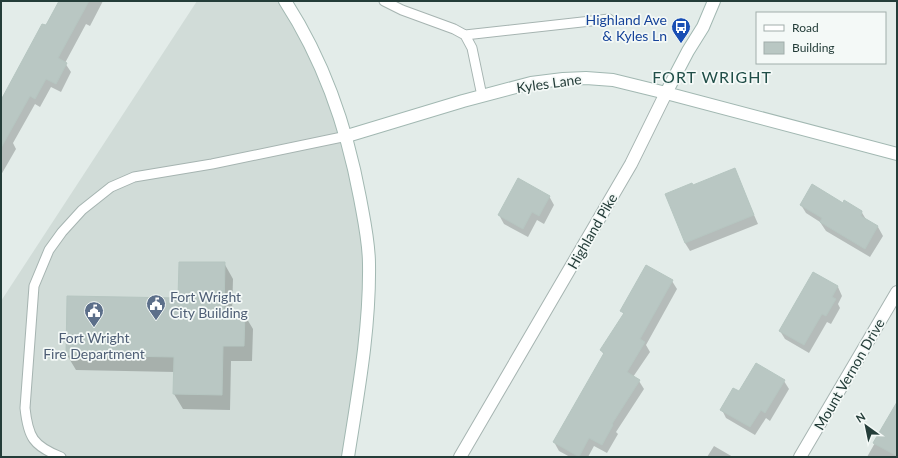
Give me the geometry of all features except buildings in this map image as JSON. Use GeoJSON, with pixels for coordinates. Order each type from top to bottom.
{"type":"FeatureCollection","features":[{"type":"Feature","properties":{"kind":"main road"},"geometry":{"type":"LineString","coordinates":[[285,1],[315,54],[347,136],[366,229],[369,263],[368,313],[362,369],[348,457]]}},
{"type":"Feature","properties":{"kind":"main road","name":"Highland Pike"},"geometry":{"type":"LineString","coordinates":[[460,457],[632,164],[666,93],[703,27],[714,1]]}},
{"type":"Feature","properties":{"kind":"main road","name":"Kyles Lane"},"geometry":{"type":"LineString","coordinates":[[347,136],[531,83],[586,78],[613,80],[897,154]]}},
{"type":"Feature","properties":{"kind":"main road","name":"Mount Vernon Drive"},"geometry":{"type":"LineString","coordinates":[[800,457],[897,292]]}},
{"type":"Feature","properties":{"kind":"lane"},"geometry":{"type":"LineString","coordinates":[[384,1],[402,10],[454,29],[464,35],[472,48],[482,96]]}},
{"type":"Feature","properties":{"kind":"lane"},"geometry":{"type":"LineString","coordinates":[[464,35],[609,18]]}},
{"type":"Feature","properties":{"kind":"lane"},"geometry":{"type":"LineString","coordinates":[[60,457],[45,451],[36,444],[27,427],[25,408],[34,286],[49,250],[62,232],[82,210],[111,187],[134,177],[212,164],[347,136]]}},
{"type":"Feature","properties":{"kind":"shaded area"},"geometry":{"type":"Polygon","coordinates":[[[197,1],[285,1],[334,98],[369,263],[348,457],[1,457],[1,301],[197,1]]]}},
{"type":"Feature","properties":{"kind":"place","name":"Highland Ave & Kyles Ln"},"geometry":{"type":"Point","coordinates":[681,44]}},
{"type":"Feature","properties":{"kind":"place","name":"Fort Wright City Building"},"geometry":{"type":"Point","coordinates":[156,321]}},
{"type":"Feature","properties":{"kind":"place","name":"Fort Wright Fire Department"},"geometry":{"type":"Point","coordinates":[94,328]}},
{"type":"Feature","properties":{"kind":"district","name":"FORT WRIGHT"},"geometry":{"type":"Point","coordinates":[712,76]}}]}
